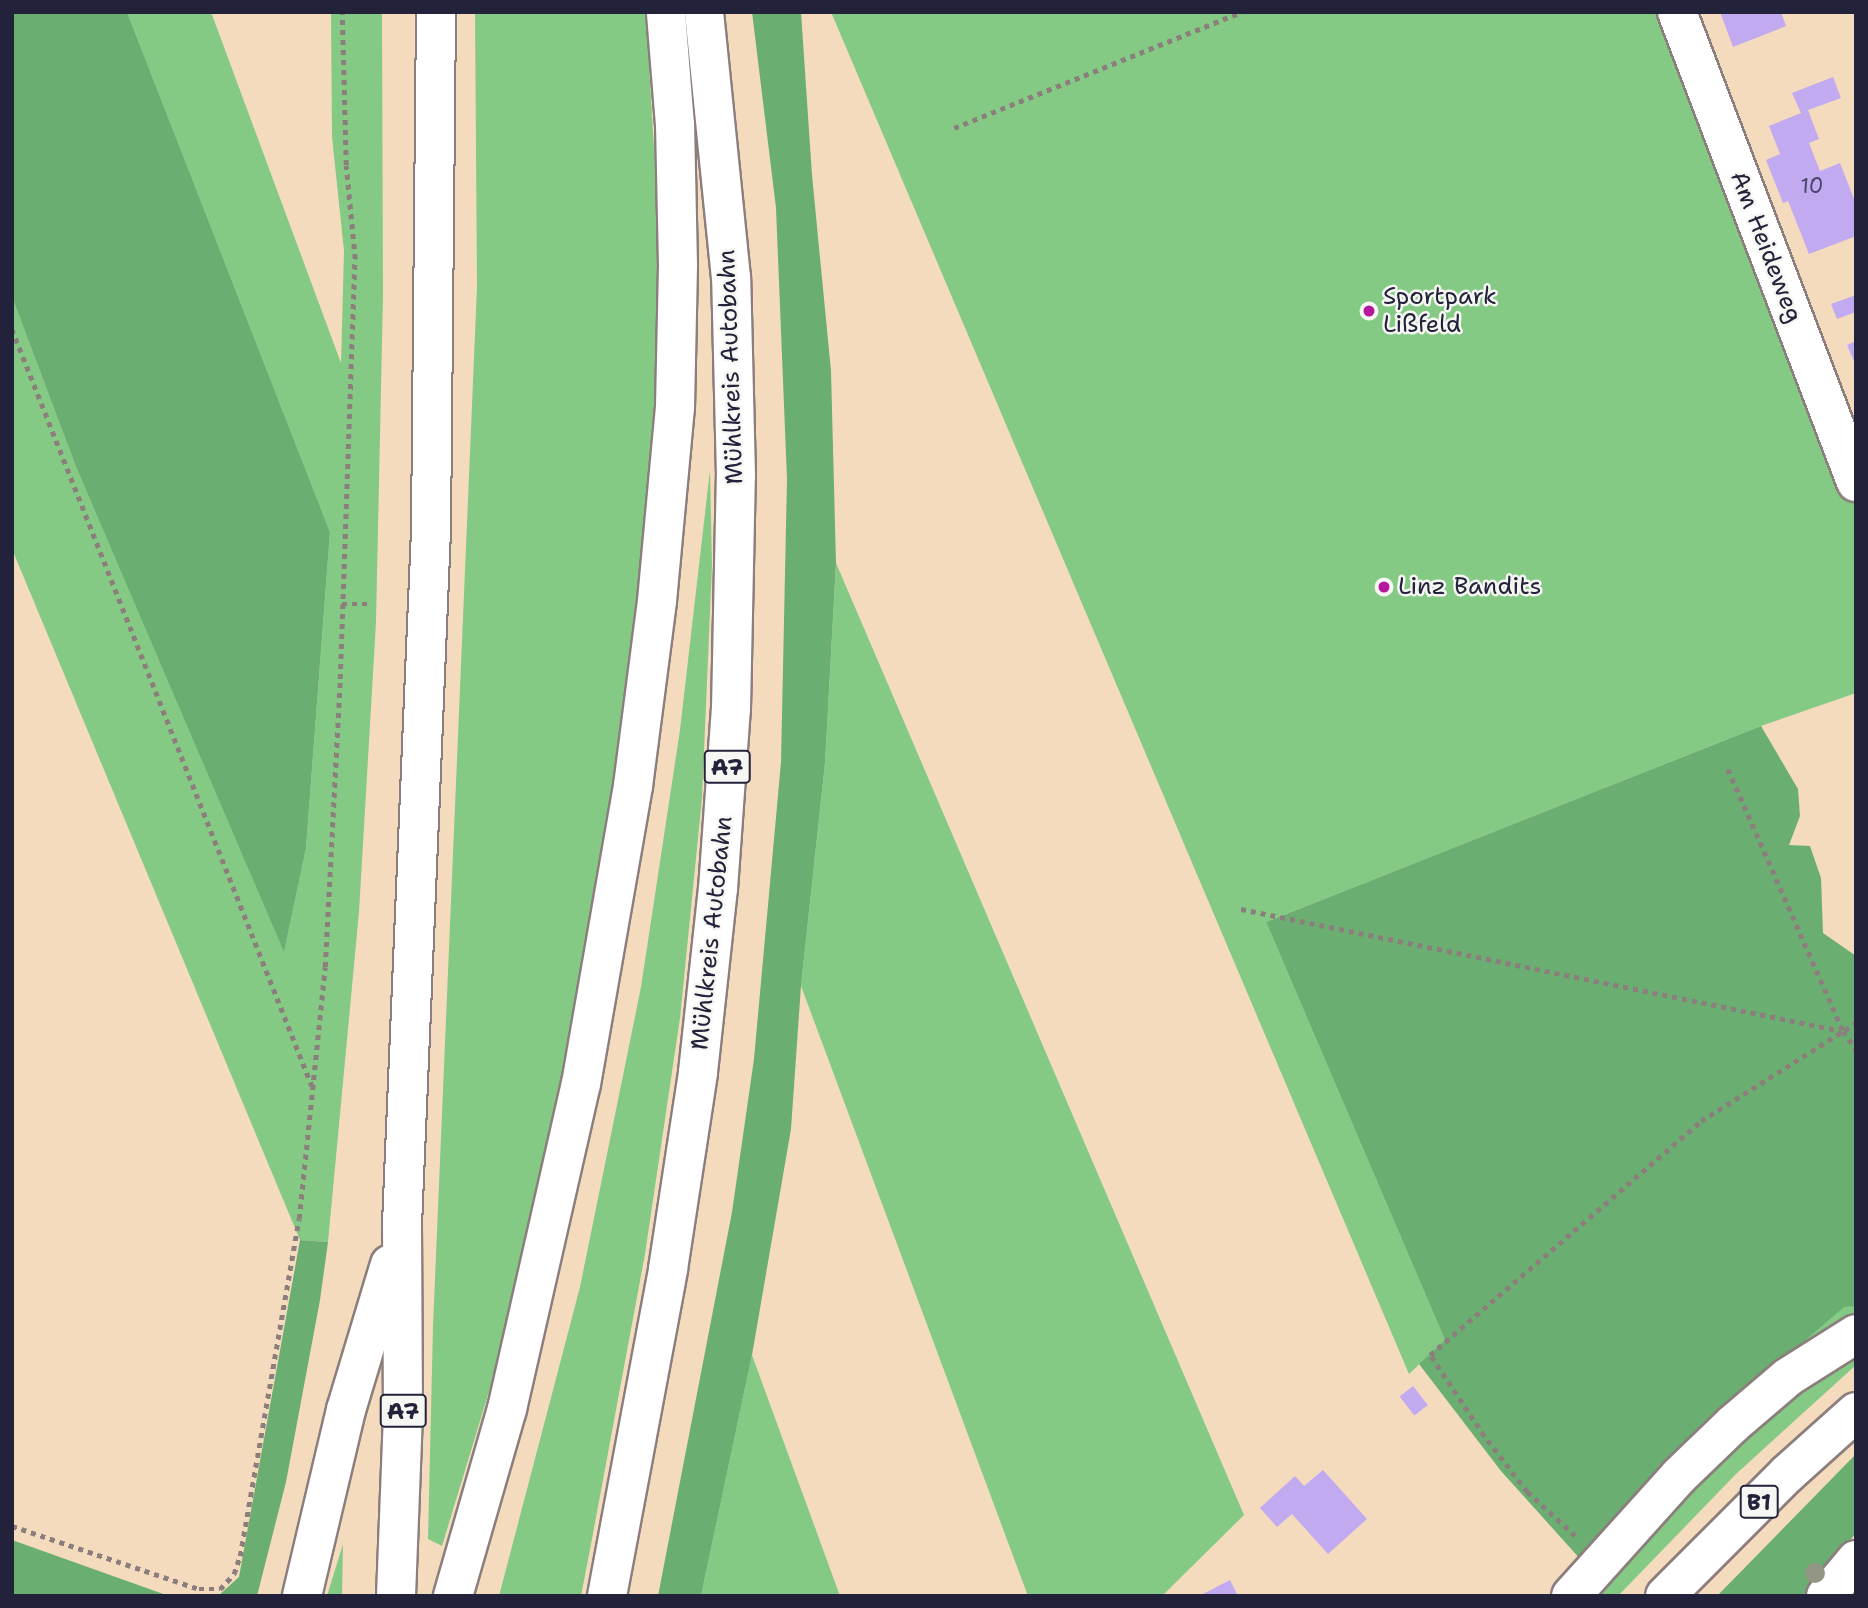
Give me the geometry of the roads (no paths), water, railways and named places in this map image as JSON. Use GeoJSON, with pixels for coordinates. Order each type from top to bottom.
{"type":"FeatureCollection","features":[{"type":"Feature","properties":{"kind":"main road","name":"A7"},"geometry":{"type":"LineString","coordinates":[[396,1596],[402,1417],[402,1225],[431,530],[436,12]]}},
{"type":"Feature","properties":{"kind":"main road"},"geometry":{"type":"LineString","coordinates":[[456,1582],[507,1409],[582,1084],[633,786],[657,601],[675,408],[678,266],[675,125],[666,12]]}},
{"type":"Feature","properties":{"kind":"main road","name":"Mühlkreis Autobahn"},"geometry":{"type":"LineString","coordinates":[[607,1596],[668,1269],[698,1072],[718,889],[732,709],[736,476],[731,278],[704,12]]}},
{"type":"Feature","properties":{"kind":"main road","name":"Am Heideweg"},"geometry":{"type":"LineString","coordinates":[[1677,12],[1856,482]]}},
{"type":"Feature","properties":{"kind":"main road"},"geometry":{"type":"LineString","coordinates":[[302,1596],[346,1410],[402,1225]]}},
{"type":"Feature","properties":{"kind":"main road"},"geometry":{"type":"LineString","coordinates":[[1571,1596],[1679,1476],[1733,1424],[1788,1377],[1856,1334]]}},
{"type":"Feature","properties":{"kind":"main road","name":"B1"},"geometry":{"type":"LineString","coordinates":[[1665,1596],[1787,1474],[1856,1412]]}},
{"type":"Feature","properties":{"kind":"main road"},"geometry":{"type":"LineString","coordinates":[[1826,1596],[1856,1560]]}},
{"type":"Feature","properties":{"kind":"place","name":"Sportpark Lißfeld"},"geometry":{"type":"Point","coordinates":[1369,311]}},
{"type":"Feature","properties":{"kind":"place","name":"Linz Bandits"},"geometry":{"type":"Point","coordinates":[1384,587]}}]}
